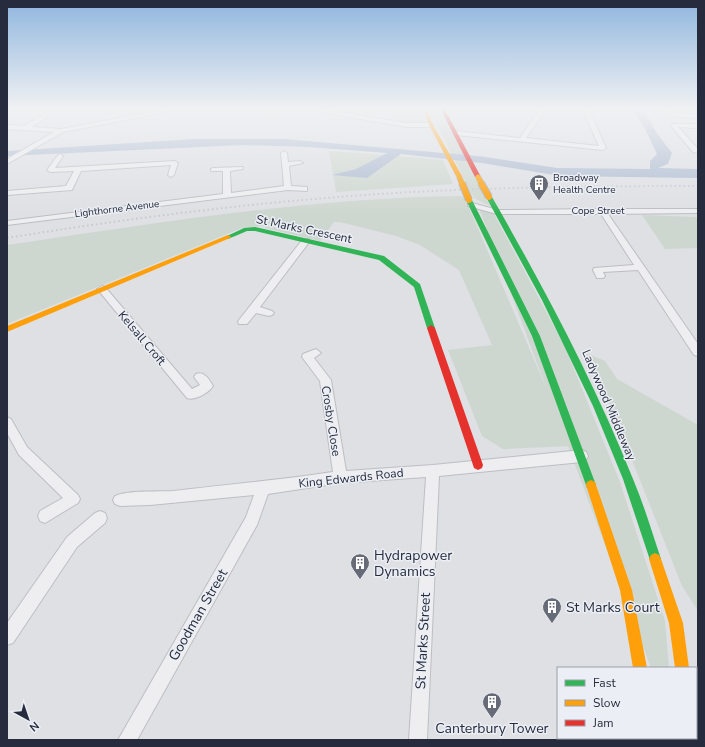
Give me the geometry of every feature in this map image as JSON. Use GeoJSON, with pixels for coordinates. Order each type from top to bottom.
{"type":"FeatureCollection","features":[{"type":"Feature","properties":{"kind":"main road"},"geometry":{"type":"LineString","coordinates":[[441,143],[459,176],[470,202],[536,336],[582,456],[626,590],[640,667]]}},
{"type":"Feature","properties":{"kind":"main road","name":"Ladywood Middleway"},"geometry":{"type":"LineString","coordinates":[[461,143],[497,212],[528,265],[570,346],[628,479],[676,623],[682,667]]}},
{"type":"Feature","properties":{"kind":"main road","name":"St Marks Crescent"},"geometry":{"type":"LineString","coordinates":[[7,329],[246,229],[255,229],[380,258],[414,282],[478,466]]}},
{"type":"Feature","properties":{"kind":"street"},"geometry":{"type":"LineString","coordinates":[[7,162],[40,143]]}},
{"type":"Feature","properties":{"kind":"street"},"geometry":{"type":"LineString","coordinates":[[550,143],[603,148],[601,143]]}},
{"type":"Feature","properties":{"kind":"street"},"geometry":{"type":"LineString","coordinates":[[688,143],[695,151],[698,151]]}},
{"type":"Feature","properties":{"kind":"street"},"geometry":{"type":"LineString","coordinates":[[284,153],[288,188]]}},
{"type":"Feature","properties":{"kind":"street"},"geometry":{"type":"LineString","coordinates":[[60,156],[50,170],[175,163],[171,174]]}},
{"type":"Feature","properties":{"kind":"street"},"geometry":{"type":"LineString","coordinates":[[285,164],[300,163]]}},
{"type":"Feature","properties":{"kind":"street"},"geometry":{"type":"LineString","coordinates":[[213,170],[241,168]]}},
{"type":"Feature","properties":{"kind":"street"},"geometry":{"type":"LineString","coordinates":[[7,193],[69,188],[79,169]]}},
{"type":"Feature","properties":{"kind":"street"},"geometry":{"type":"LineString","coordinates":[[226,170],[227,195]]}},
{"type":"Feature","properties":{"kind":"street","name":"Lighthorne Avenue"},"geometry":{"type":"LineString","coordinates":[[7,223],[288,188],[304,189]]}},
{"type":"Feature","properties":{"kind":"street","name":"Cope Street"},"geometry":{"type":"LineString","coordinates":[[470,202],[497,212],[602,210],[697,212]]}},
{"type":"Feature","properties":{"kind":"street"},"geometry":{"type":"LineString","coordinates":[[602,210],[696,354]]}},
{"type":"Feature","properties":{"kind":"street"},"geometry":{"type":"LineString","coordinates":[[243,322],[306,241]]}},
{"type":"Feature","properties":{"kind":"street"},"geometry":{"type":"LineString","coordinates":[[600,276],[597,270],[639,267]]}},
{"type":"Feature","properties":{"kind":"street","name":"Kelsall Croft"},"geometry":{"type":"LineString","coordinates":[[102,289],[183,386],[201,376]]}},
{"type":"Feature","properties":{"kind":"street"},"geometry":{"type":"LineString","coordinates":[[254,309],[269,313]]}},
{"type":"Feature","properties":{"kind":"street","name":"Crosby Close"},"geometry":{"type":"LineString","coordinates":[[316,353],[307,357],[325,380],[340,477]]}},
{"type":"Feature","properties":{"kind":"street"},"geometry":{"type":"LineString","coordinates":[[7,422],[22,451],[73,499],[45,516]]}},
{"type":"Feature","properties":{"kind":"street","name":"King Edwards Road"},"geometry":{"type":"LineString","coordinates":[[120,500],[150,499],[263,488],[340,477],[433,471],[582,456]]}},
{"type":"Feature","properties":{"kind":"street","name":"St Marks Street"},"geometry":{"type":"LineString","coordinates":[[418,740],[433,471]]}},
{"type":"Feature","properties":{"kind":"street","name":"Goodman Street"},"geometry":{"type":"LineString","coordinates":[[127,740],[252,520],[263,488]]}},
{"type":"Feature","properties":{"kind":"street"},"geometry":{"type":"LineString","coordinates":[[7,637],[72,542],[100,518]]}},
{"type":"Feature","properties":{"kind":"shaded area"},"geometry":{"type":"Polygon","coordinates":[[[446,143],[458,143],[490,206],[474,198],[446,143]]]}},
{"type":"Feature","properties":{"kind":"shaded area"},"geometry":{"type":"Polygon","coordinates":[[[329,151],[384,155],[356,169],[335,175],[367,178],[398,156],[443,160],[453,184],[336,192],[329,151]]]}},
{"type":"Feature","properties":{"kind":"shaded area"},"geometry":{"type":"Polygon","coordinates":[[[460,196],[465,198],[571,446],[503,449],[482,436],[448,350],[492,345],[459,270],[420,245],[396,236],[340,222],[334,222],[320,241],[265,228],[264,226],[242,228],[7,324],[7,245],[233,213],[347,201],[460,196]]]}},
{"type":"Feature","properties":{"kind":"shaded area"},"geometry":{"type":"Polygon","coordinates":[[[479,208],[494,214],[565,347],[620,482],[665,621],[669,667],[651,667],[479,208]]]}},
{"type":"Feature","properties":{"kind":"shaded area"},"geometry":{"type":"Polygon","coordinates":[[[642,215],[696,217],[698,219],[698,248],[665,249],[642,215]]]}},
{"type":"Feature","properties":{"kind":"shaded area"},"geometry":{"type":"Polygon","coordinates":[[[586,353],[605,361],[617,379],[698,425],[698,611],[682,586],[617,422],[586,353]]]}},
{"type":"Feature","properties":{"kind":"water"},"geometry":{"type":"Polygon","coordinates":[[[134,143],[328,143],[478,156],[557,168],[650,169],[650,161],[657,154],[652,143],[664,143],[672,153],[668,164],[658,168],[698,169],[698,178],[560,176],[482,163],[401,154],[367,178],[332,175],[356,169],[387,153],[309,147],[243,145],[7,156],[7,151],[134,143]]]}},
{"type":"Feature","properties":{"kind":"railway"},"geometry":{"type":"LineString","coordinates":[[7,238],[104,223],[249,205],[346,196],[509,188],[698,186]]}},
{"type":"Feature","properties":{"kind":"traffic: fast"},"geometry":{"type":"LineString","coordinates":[[489,197],[546,300],[598,406],[628,479],[655,559]]}},
{"type":"Feature","properties":{"kind":"traffic: fast"},"geometry":{"type":"LineString","coordinates":[[469,200],[536,336],[591,485]]}},
{"type":"Feature","properties":{"kind":"traffic: fast"},"geometry":{"type":"LineString","coordinates":[[228,237],[246,229],[255,229],[381,258],[417,286],[431,328]]}},
{"type":"Feature","properties":{"kind":"traffic: slow"},"geometry":{"type":"LineString","coordinates":[[441,143],[459,176]]}},
{"type":"Feature","properties":{"kind":"traffic: slow"},"geometry":{"type":"LineString","coordinates":[[459,176],[469,200]]}},
{"type":"Feature","properties":{"kind":"traffic: slow"},"geometry":{"type":"LineString","coordinates":[[478,177],[489,197]]}},
{"type":"Feature","properties":{"kind":"traffic: slow"},"geometry":{"type":"LineString","coordinates":[[7,329],[228,237]]}},
{"type":"Feature","properties":{"kind":"traffic: slow"},"geometry":{"type":"LineString","coordinates":[[591,485],[626,590],[640,667]]}},
{"type":"Feature","properties":{"kind":"traffic: slow"},"geometry":{"type":"LineString","coordinates":[[655,559],[676,623],[682,667]]}},
{"type":"Feature","properties":{"kind":"traffic: jam"},"geometry":{"type":"LineString","coordinates":[[460,143],[478,177]]}},
{"type":"Feature","properties":{"kind":"traffic: jam"},"geometry":{"type":"LineString","coordinates":[[431,328],[478,465]]}},
{"type":"Feature","properties":{"kind":"place","name":"Broadway Health Centre"},"geometry":{"type":"Point","coordinates":[539,201]}},
{"type":"Feature","properties":{"kind":"place","name":"Hydrapower Dynamics"},"geometry":{"type":"Point","coordinates":[360,580]}},
{"type":"Feature","properties":{"kind":"place","name":"St Marks Court"},"geometry":{"type":"Point","coordinates":[552,624]}},
{"type":"Feature","properties":{"kind":"place","name":"Canterbury Tower"},"geometry":{"type":"Point","coordinates":[492,719]}}]}
